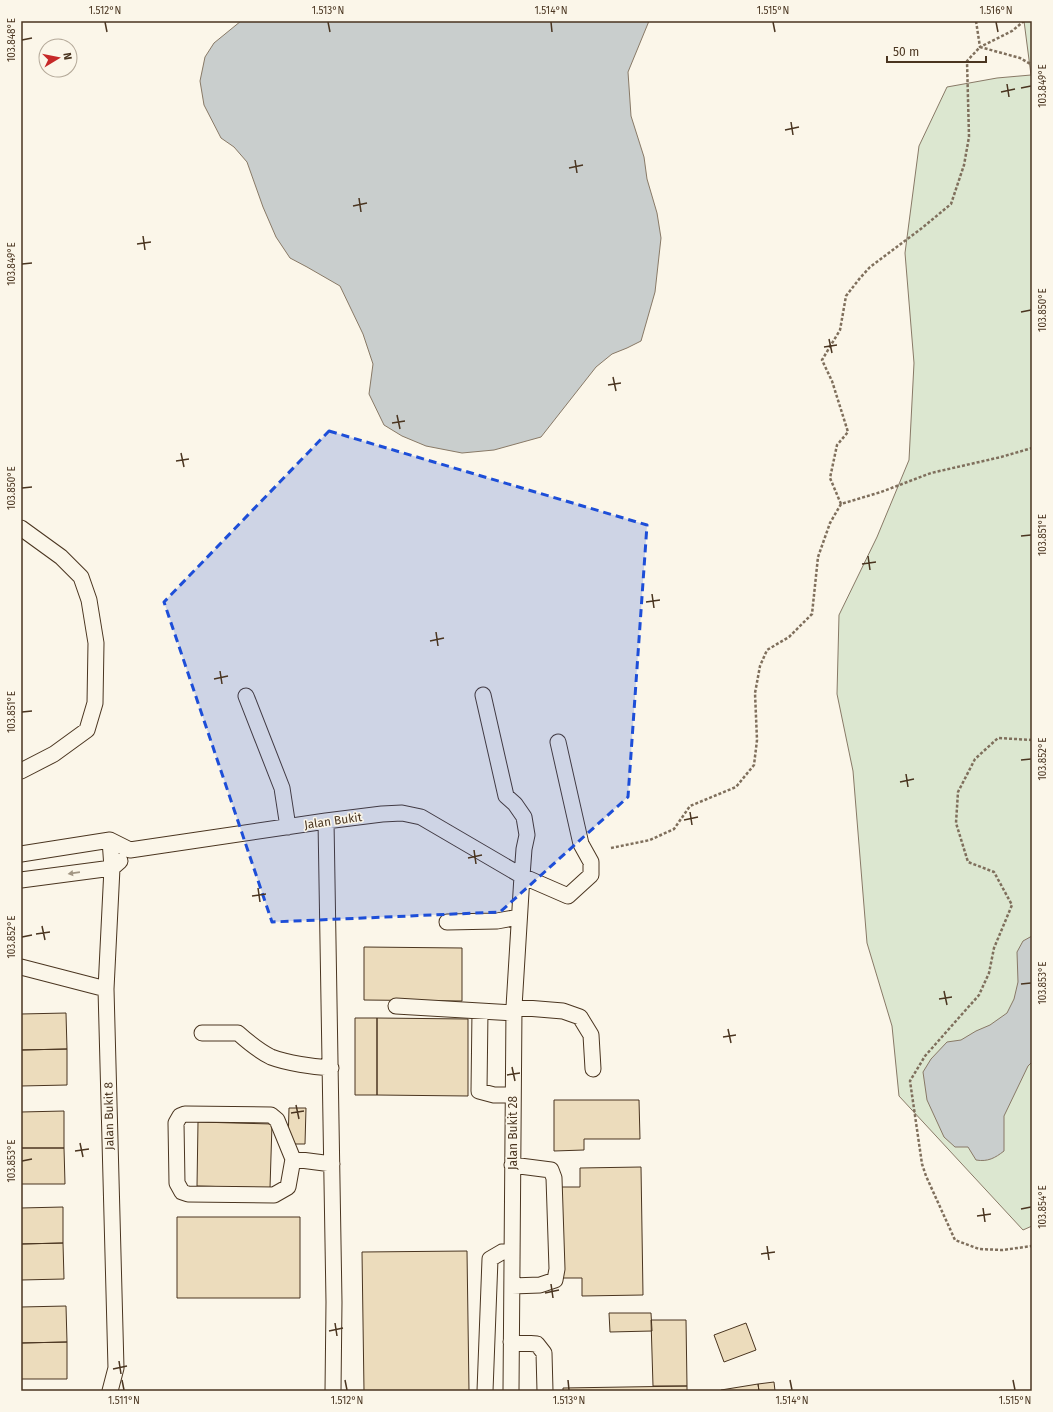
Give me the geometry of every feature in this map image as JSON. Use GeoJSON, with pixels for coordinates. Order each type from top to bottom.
{"type":"FeatureCollection","features":[{"type":"Feature","properties":{"kind":"street"},"geometry":{"type":"LineString","coordinates":[[21,528],[61,557],[81,577],[90,600],[96,643],[95,703],[87,730],[54,754],[21,771]]}},
{"type":"Feature","properties":{"kind":"street","name":"Jalan Bukit 28"},"geometry":{"type":"LineString","coordinates":[[483,695],[506,796],[515,804],[524,817],[527,835],[524,849],[514,1010],[511,1391]]}},
{"type":"Feature","properties":{"kind":"street"},"geometry":{"type":"LineString","coordinates":[[246,696],[282,788],[288,827]]}},
{"type":"Feature","properties":{"kind":"street","name":"Jalan Bukit"},"geometry":{"type":"LineString","coordinates":[[130,850],[326,821],[402,813],[421,817],[522,876],[568,896],[591,876],[591,862],[581,844],[558,742]]}},
{"type":"Feature","properties":{"kind":"street"},"geometry":{"type":"LineString","coordinates":[[326,821],[334,1302],[333,1391]]}},
{"type":"Feature","properties":{"kind":"street"},"geometry":{"type":"LineString","coordinates":[[21,854],[110,840],[130,850],[112,868],[21,880]]}},
{"type":"Feature","properties":{"kind":"street","name":"Jalan Bukit 8"},"geometry":{"type":"LineString","coordinates":[[110,840],[112,868],[106,988],[116,1368],[110,1391]]}},
{"type":"Feature","properties":{"kind":"street"},"geometry":{"type":"LineString","coordinates":[[447,922],[497,921],[519,917]]}},
{"type":"Feature","properties":{"kind":"street"},"geometry":{"type":"LineString","coordinates":[[21,966],[106,988]]}},
{"type":"Feature","properties":{"kind":"street"},"geometry":{"type":"LineString","coordinates":[[396,1006],[480,1011],[563,1011],[580,1017],[591,1035],[594,1069]]}},
{"type":"Feature","properties":{"kind":"street"},"geometry":{"type":"LineString","coordinates":[[480,1011],[479,1091],[494,1095],[513,1095]]}},
{"type":"Feature","properties":{"kind":"street"},"geometry":{"type":"LineString","coordinates":[[202,1033],[238,1033],[251,1045],[272,1057],[310,1066],[330,1068]]}},
{"type":"Feature","properties":{"kind":"street"},"geometry":{"type":"LineString","coordinates":[[185,1114],[271,1115],[277,1120],[293,1159],[288,1187],[274,1195],[188,1194],[182,1192],[177,1183],[176,1123],[180,1116],[185,1114]]}},
{"type":"Feature","properties":{"kind":"street"},"geometry":{"type":"LineString","coordinates":[[293,1159],[332,1164]]}},
{"type":"Feature","properties":{"kind":"street"},"geometry":{"type":"LineString","coordinates":[[512,1165],[551,1170],[554,1178],[557,1269],[555,1280],[540,1285],[512,1286]]}},
{"type":"Feature","properties":{"kind":"street"},"geometry":{"type":"LineString","coordinates":[[485,1391],[490,1259],[502,1252],[512,1251]]}},
{"type":"Feature","properties":{"kind":"street"},"geometry":{"type":"LineString","coordinates":[[511,1342],[537,1344],[544,1353],[545,1391]]}},
{"type":"Feature","properties":{"kind":"street"},"geometry":{"type":"LineString","coordinates":[[116,1368],[117,1391]]}},
{"type":"Feature","properties":{"kind":"path"},"geometry":{"type":"LineString","coordinates":[[976,21],[980,47]]}},
{"type":"Feature","properties":{"kind":"path"},"geometry":{"type":"LineString","coordinates":[[841,504],[830,478],[837,445],[848,432],[832,381],[822,360],[840,330],[846,296],[870,266],[922,228],[951,204],[964,165],[969,137],[967,61],[980,47],[1012,31],[1024,21]]}},
{"type":"Feature","properties":{"kind":"path"},"geometry":{"type":"LineString","coordinates":[[980,47],[1020,58],[1032,65]]}},
{"type":"Feature","properties":{"kind":"path"},"geometry":{"type":"LineString","coordinates":[[611,848],[650,840],[674,829],[690,806],[736,787],[754,765],[757,740],[755,693],[760,666],[767,650],[789,637],[812,614],[818,557],[830,523],[841,504],[881,492],[931,473],[1001,457],[1032,448]]}},
{"type":"Feature","properties":{"kind":"path"},"geometry":{"type":"LineString","coordinates":[[1032,740],[998,738],[974,758],[958,792],[956,823],[968,862],[994,872],[1012,905],[994,948],[989,973],[979,995],[926,1056],[910,1081],[922,1164],[955,1240],[979,1249],[1003,1250],[1032,1246]]}},
{"type":"Feature","properties":{"kind":"highlighted area"},"geometry":{"type":"Polygon","coordinates":[[[329,431],[647,525],[628,797],[500,912],[272,922],[164,602],[329,431]]]}},
{"type":"Feature","properties":{"kind":"green space"},"geometry":{"type":"Polygon","coordinates":[[[1024,21],[1032,21],[1032,1226],[1023,1230],[899,1096],[892,1026],[867,943],[853,771],[837,694],[839,615],[877,537],[909,460],[914,363],[905,253],[919,146],[947,87],[997,78],[1031,75],[1024,21]]]}},
{"type":"Feature","properties":{"kind":"shaded area"},"geometry":{"type":"Polygon","coordinates":[[[241,21],[649,21],[628,72],[631,116],[644,157],[647,179],[657,213],[661,238],[655,292],[641,341],[612,354],[596,367],[541,437],[494,450],[462,453],[426,446],[402,436],[384,425],[369,394],[373,364],[363,334],[340,286],[290,258],[276,237],[263,207],[247,162],[234,147],[221,138],[204,105],[200,81],[205,57],[214,43],[241,21]]]}},
{"type":"Feature","properties":{"kind":"shaded area"},"geometry":{"type":"Polygon","coordinates":[[[1032,936],[1032,1062],[1028,1066],[1004,1116],[1004,1151],[991,1159],[976,1160],[968,1147],[955,1147],[944,1137],[927,1100],[923,1072],[931,1059],[947,1042],[961,1040],[990,1025],[1007,1013],[1014,999],[1018,982],[1017,952],[1023,941],[1032,936]]]}},
{"type":"Feature","properties":{"kind":"building"},"geometry":{"type":"Polygon","coordinates":[[[364,947],[462,948],[462,1001],[364,1000],[364,947]]]}},
{"type":"Feature","properties":{"kind":"building"},"geometry":{"type":"Polygon","coordinates":[[[66,1013],[67,1049],[21,1050],[21,1014],[66,1013]]]}},
{"type":"Feature","properties":{"kind":"building"},"geometry":{"type":"Polygon","coordinates":[[[355,1018],[377,1018],[377,1095],[355,1095],[355,1018]]]}},
{"type":"Feature","properties":{"kind":"building"},"geometry":{"type":"Polygon","coordinates":[[[377,1018],[468,1019],[468,1096],[377,1095],[377,1018]]]}},
{"type":"Feature","properties":{"kind":"building"},"geometry":{"type":"Polygon","coordinates":[[[67,1049],[67,1085],[21,1086],[21,1050],[67,1049]]]}},
{"type":"Feature","properties":{"kind":"building"},"geometry":{"type":"Polygon","coordinates":[[[554,1100],[639,1100],[640,1139],[584,1139],[584,1150],[554,1151],[554,1100]]]}},
{"type":"Feature","properties":{"kind":"building"},"geometry":{"type":"Polygon","coordinates":[[[289,1108],[306,1108],[305,1144],[288,1144],[289,1108]]]}},
{"type":"Feature","properties":{"kind":"building"},"geometry":{"type":"Polygon","coordinates":[[[64,1111],[64,1148],[21,1148],[21,1112],[64,1111]]]}},
{"type":"Feature","properties":{"kind":"building"},"geometry":{"type":"Polygon","coordinates":[[[198,1122],[272,1124],[270,1188],[197,1186],[198,1122]]]}},
{"type":"Feature","properties":{"kind":"building"},"geometry":{"type":"Polygon","coordinates":[[[21,1148],[64,1148],[65,1184],[21,1184],[21,1148]]]}},
{"type":"Feature","properties":{"kind":"building"},"geometry":{"type":"Polygon","coordinates":[[[641,1167],[643,1295],[582,1296],[582,1278],[562,1278],[560,1187],[580,1187],[580,1168],[641,1167]]]}},
{"type":"Feature","properties":{"kind":"building"},"geometry":{"type":"Polygon","coordinates":[[[63,1207],[63,1243],[21,1244],[21,1208],[63,1207]]]}},
{"type":"Feature","properties":{"kind":"building"},"geometry":{"type":"Polygon","coordinates":[[[177,1217],[300,1217],[300,1298],[177,1298],[177,1217]]]}},
{"type":"Feature","properties":{"kind":"building"},"geometry":{"type":"Polygon","coordinates":[[[63,1243],[64,1279],[21,1280],[21,1244],[63,1243]]]}},
{"type":"Feature","properties":{"kind":"building"},"geometry":{"type":"Polygon","coordinates":[[[467,1251],[469,1391],[364,1391],[362,1252],[467,1251]]]}},
{"type":"Feature","properties":{"kind":"building"},"geometry":{"type":"Polygon","coordinates":[[[66,1306],[67,1342],[21,1343],[21,1307],[66,1306]]]}},
{"type":"Feature","properties":{"kind":"building"},"geometry":{"type":"Polygon","coordinates":[[[609,1313],[651,1313],[652,1331],[610,1332],[609,1313]]]}},
{"type":"Feature","properties":{"kind":"building"},"geometry":{"type":"Polygon","coordinates":[[[651,1320],[686,1320],[687,1386],[653,1386],[651,1320]]]}},
{"type":"Feature","properties":{"kind":"building"},"geometry":{"type":"Polygon","coordinates":[[[746,1323],[756,1350],[724,1362],[714,1335],[746,1323]]]}},
{"type":"Feature","properties":{"kind":"building"},"geometry":{"type":"Polygon","coordinates":[[[67,1342],[67,1379],[21,1379],[21,1343],[67,1342]]]}},
{"type":"Feature","properties":{"kind":"building"},"geometry":{"type":"Polygon","coordinates":[[[774,1382],[775,1391],[759,1391],[758,1384],[774,1382]]]}},
{"type":"Feature","properties":{"kind":"building"},"geometry":{"type":"Polygon","coordinates":[[[758,1384],[759,1391],[721,1391],[721,1390],[758,1384]]]}},
{"type":"Feature","properties":{"kind":"building"},"geometry":{"type":"Polygon","coordinates":[[[687,1386],[687,1391],[563,1391],[563,1388],[687,1386]]]}}]}
